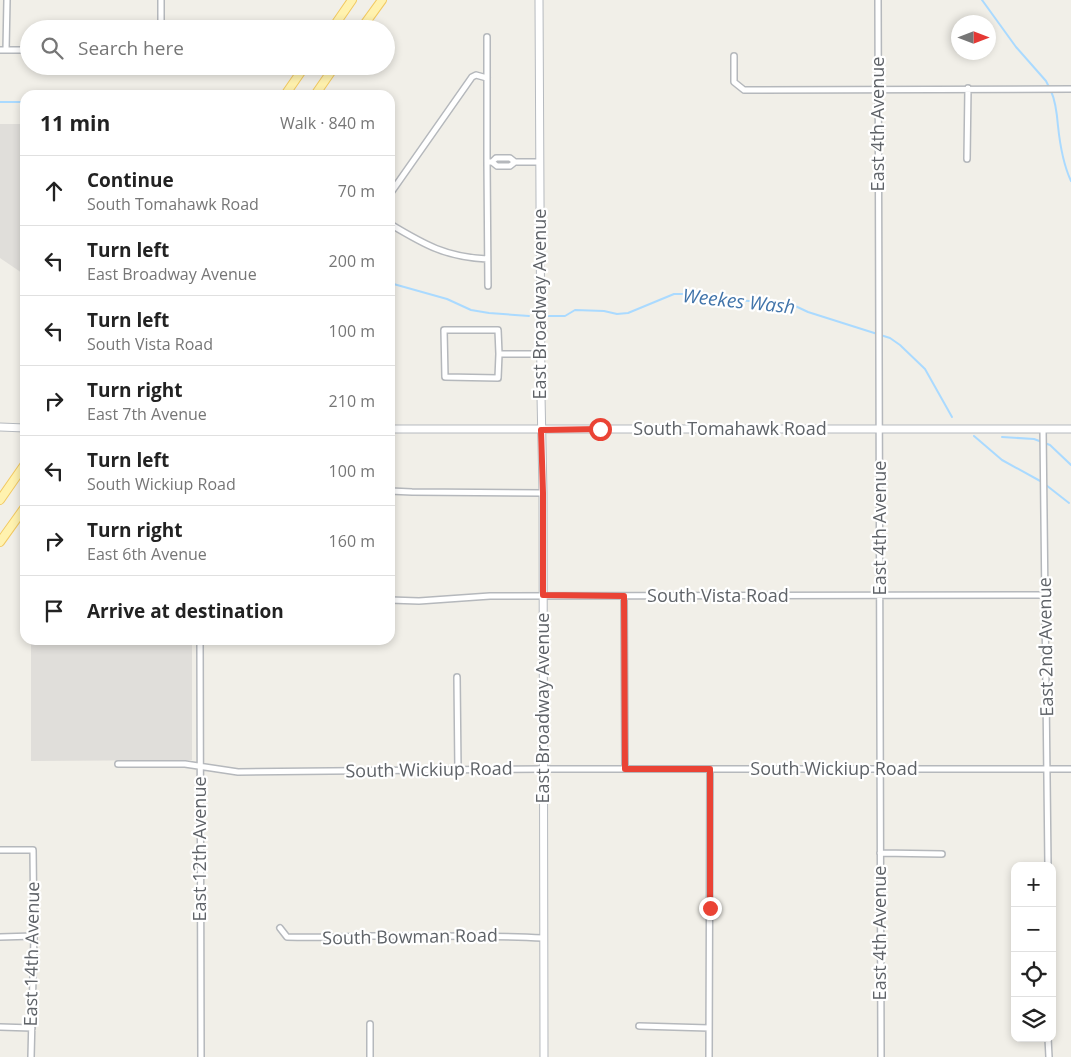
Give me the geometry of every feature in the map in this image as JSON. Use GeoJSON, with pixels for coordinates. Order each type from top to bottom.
{"type":"FeatureCollection","features":[{"type":"Feature","properties":{"kind":"main road"},"geometry":{"type":"LineString","coordinates":[[338,20],[352,0]]}},
{"type":"Feature","properties":{"kind":"main road"},"geometry":{"type":"LineString","coordinates":[[368,20],[382,0]]}},
{"type":"Feature","properties":{"kind":"main road","name":"East Broadway Avenue"},"geometry":{"type":"LineString","coordinates":[[539,0],[543,493],[544,1057]]}},
{"type":"Feature","properties":{"kind":"main road"},"geometry":{"type":"LineString","coordinates":[[288,90],[299,75]]}},
{"type":"Feature","properties":{"kind":"main road"},"geometry":{"type":"LineString","coordinates":[[318,90],[329,75]]}},
{"type":"Feature","properties":{"kind":"main road"},"geometry":{"type":"LineString","coordinates":[[0,427],[20,428]]}},
{"type":"Feature","properties":{"kind":"main road","name":"South Tomahawk Road"},"geometry":{"type":"LineString","coordinates":[[395,428],[541,430],[1071,429]]}},
{"type":"Feature","properties":{"kind":"main road"},"geometry":{"type":"LineString","coordinates":[[0,500],[20,471]]}},
{"type":"Feature","properties":{"kind":"main road"},"geometry":{"type":"LineString","coordinates":[[0,542],[20,514]]}},
{"type":"Feature","properties":{"kind":"street"},"geometry":{"type":"LineString","coordinates":[[6,50],[7,0]]}},
{"type":"Feature","properties":{"kind":"street"},"geometry":{"type":"LineString","coordinates":[[161,0],[161,20]]}},
{"type":"Feature","properties":{"kind":"street","name":"East 4th Avenue"},"geometry":{"type":"LineString","coordinates":[[878,0],[881,1057]]}},
{"type":"Feature","properties":{"kind":"street"},"geometry":{"type":"LineString","coordinates":[[487,37],[488,286]]}},
{"type":"Feature","properties":{"kind":"street"},"geometry":{"type":"LineString","coordinates":[[0,50],[20,50]]}},
{"type":"Feature","properties":{"kind":"street"},"geometry":{"type":"LineString","coordinates":[[734,56],[734,82],[744,90],[878,88],[1071,89]]}},
{"type":"Feature","properties":{"kind":"street"},"geometry":{"type":"LineString","coordinates":[[395,187],[472,77],[476,75],[487,78]]}},
{"type":"Feature","properties":{"kind":"street"},"geometry":{"type":"LineString","coordinates":[[967,159],[968,88]]}},
{"type":"Feature","properties":{"kind":"street"},"geometry":{"type":"LineString","coordinates":[[489,162],[496,158],[510,158],[515,162],[540,162]]}},
{"type":"Feature","properties":{"kind":"street"},"geometry":{"type":"LineString","coordinates":[[395,227],[429,247],[442,252],[467,258],[488,259]]}},
{"type":"Feature","properties":{"kind":"street"},"geometry":{"type":"LineString","coordinates":[[444,330],[498,330],[499,354],[498,378],[445,377],[444,330]]}},
{"type":"Feature","properties":{"kind":"street"},"geometry":{"type":"LineString","coordinates":[[499,354],[541,354]]}},
{"type":"Feature","properties":{"kind":"street","name":"East 2nd Avenue"},"geometry":{"type":"LineString","coordinates":[[1043,429],[1048,862]]}},
{"type":"Feature","properties":{"kind":"street"},"geometry":{"type":"LineString","coordinates":[[395,491],[543,493]]}},
{"type":"Feature","properties":{"kind":"street","name":"South Vista Road"},"geometry":{"type":"LineString","coordinates":[[395,600],[419,602],[490,596],[543,595],[1046,595]]}},
{"type":"Feature","properties":{"kind":"street"},"geometry":{"type":"LineString","coordinates":[[624,596],[625,769]]}},
{"type":"Feature","properties":{"kind":"street","name":"East 12th Avenue"},"geometry":{"type":"LineString","coordinates":[[200,645],[201,1057]]}},
{"type":"Feature","properties":{"kind":"street"},"geometry":{"type":"LineString","coordinates":[[457,677],[458,770]]}},
{"type":"Feature","properties":{"kind":"street","name":"South Wickiup Road"},"geometry":{"type":"LineString","coordinates":[[118,764],[185,764],[238,772],[544,769],[1071,769]]}},
{"type":"Feature","properties":{"kind":"street"},"geometry":{"type":"LineString","coordinates":[[709,1057],[710,769]]}},
{"type":"Feature","properties":{"kind":"street","name":"East 14th Avenue"},"geometry":{"type":"LineString","coordinates":[[0,850],[33,850],[34,936],[31,1057]]}},
{"type":"Feature","properties":{"kind":"street"},"geometry":{"type":"LineString","coordinates":[[880,853],[942,854]]}},
{"type":"Feature","properties":{"kind":"street","name":"South Bowman Road"},"geometry":{"type":"LineString","coordinates":[[280,928],[287,937],[326,939],[491,935],[543,938]]}},
{"type":"Feature","properties":{"kind":"street"},"geometry":{"type":"LineString","coordinates":[[0,937],[34,936]]}},
{"type":"Feature","properties":{"kind":"street"},"geometry":{"type":"LineString","coordinates":[[370,1024],[370,1057]]}},
{"type":"Feature","properties":{"kind":"street"},"geometry":{"type":"LineString","coordinates":[[639,1026],[709,1028]]}},
{"type":"Feature","properties":{"kind":"street"},"geometry":{"type":"LineString","coordinates":[[0,1027],[32,1028]]}},
{"type":"Feature","properties":{"kind":"street"},"geometry":{"type":"LineString","coordinates":[[1048,1042],[1048,1057]]}},
{"type":"Feature","properties":{"kind":"shaded area"},"geometry":{"type":"Polygon","coordinates":[[[0,124],[20,124],[20,272],[0,258],[0,124]]]}},
{"type":"Feature","properties":{"kind":"shaded area"},"geometry":{"type":"Polygon","coordinates":[[[31,645],[192,645],[192,760],[31,761],[31,645]]]}},
{"type":"Feature","properties":{"kind":"waterway"},"geometry":{"type":"LineString","coordinates":[[982,0],[1016,47],[1046,81],[1049,87]]}},
{"type":"Feature","properties":{"kind":"waterway"},"geometry":{"type":"LineString","coordinates":[[1051,91],[1056,108],[1062,154],[1071,181]]}},
{"type":"Feature","properties":{"kind":"waterway","name":"Weekes Wash"},"geometry":{"type":"LineString","coordinates":[[0,102],[20,102]]}},
{"type":"Feature","properties":{"kind":"waterway","name":"Weekes Wash"},"geometry":{"type":"LineString","coordinates":[[395,284],[447,299],[471,310],[529,316]]}},
{"type":"Feature","properties":{"kind":"waterway","name":"Weekes Wash"},"geometry":{"type":"LineString","coordinates":[[547,316],[565,316],[575,310],[604,311],[617,314],[628,313],[674,294],[692,294],[705,298],[791,304],[808,312],[890,338],[900,345],[925,369],[952,417]]}},
{"type":"Feature","properties":{"kind":"waterway"},"geometry":{"type":"LineString","coordinates":[[974,436],[1002,460],[1042,482]]}},
{"type":"Feature","properties":{"kind":"waterway","name":"Weekes Wash"},"geometry":{"type":"LineString","coordinates":[[1002,437],[1034,439],[1050,445],[1071,465]]}},
{"type":"Feature","properties":{"kind":"waterway"},"geometry":{"type":"LineString","coordinates":[[1046,485],[1069,503]]}},
{"type":"Feature","properties":{"kind":"route"},"geometry":{"type":"LineString","coordinates":[[600,429],[541,430],[543,595],[624,596],[625,769],[710,769],[710,908]]}}]}
